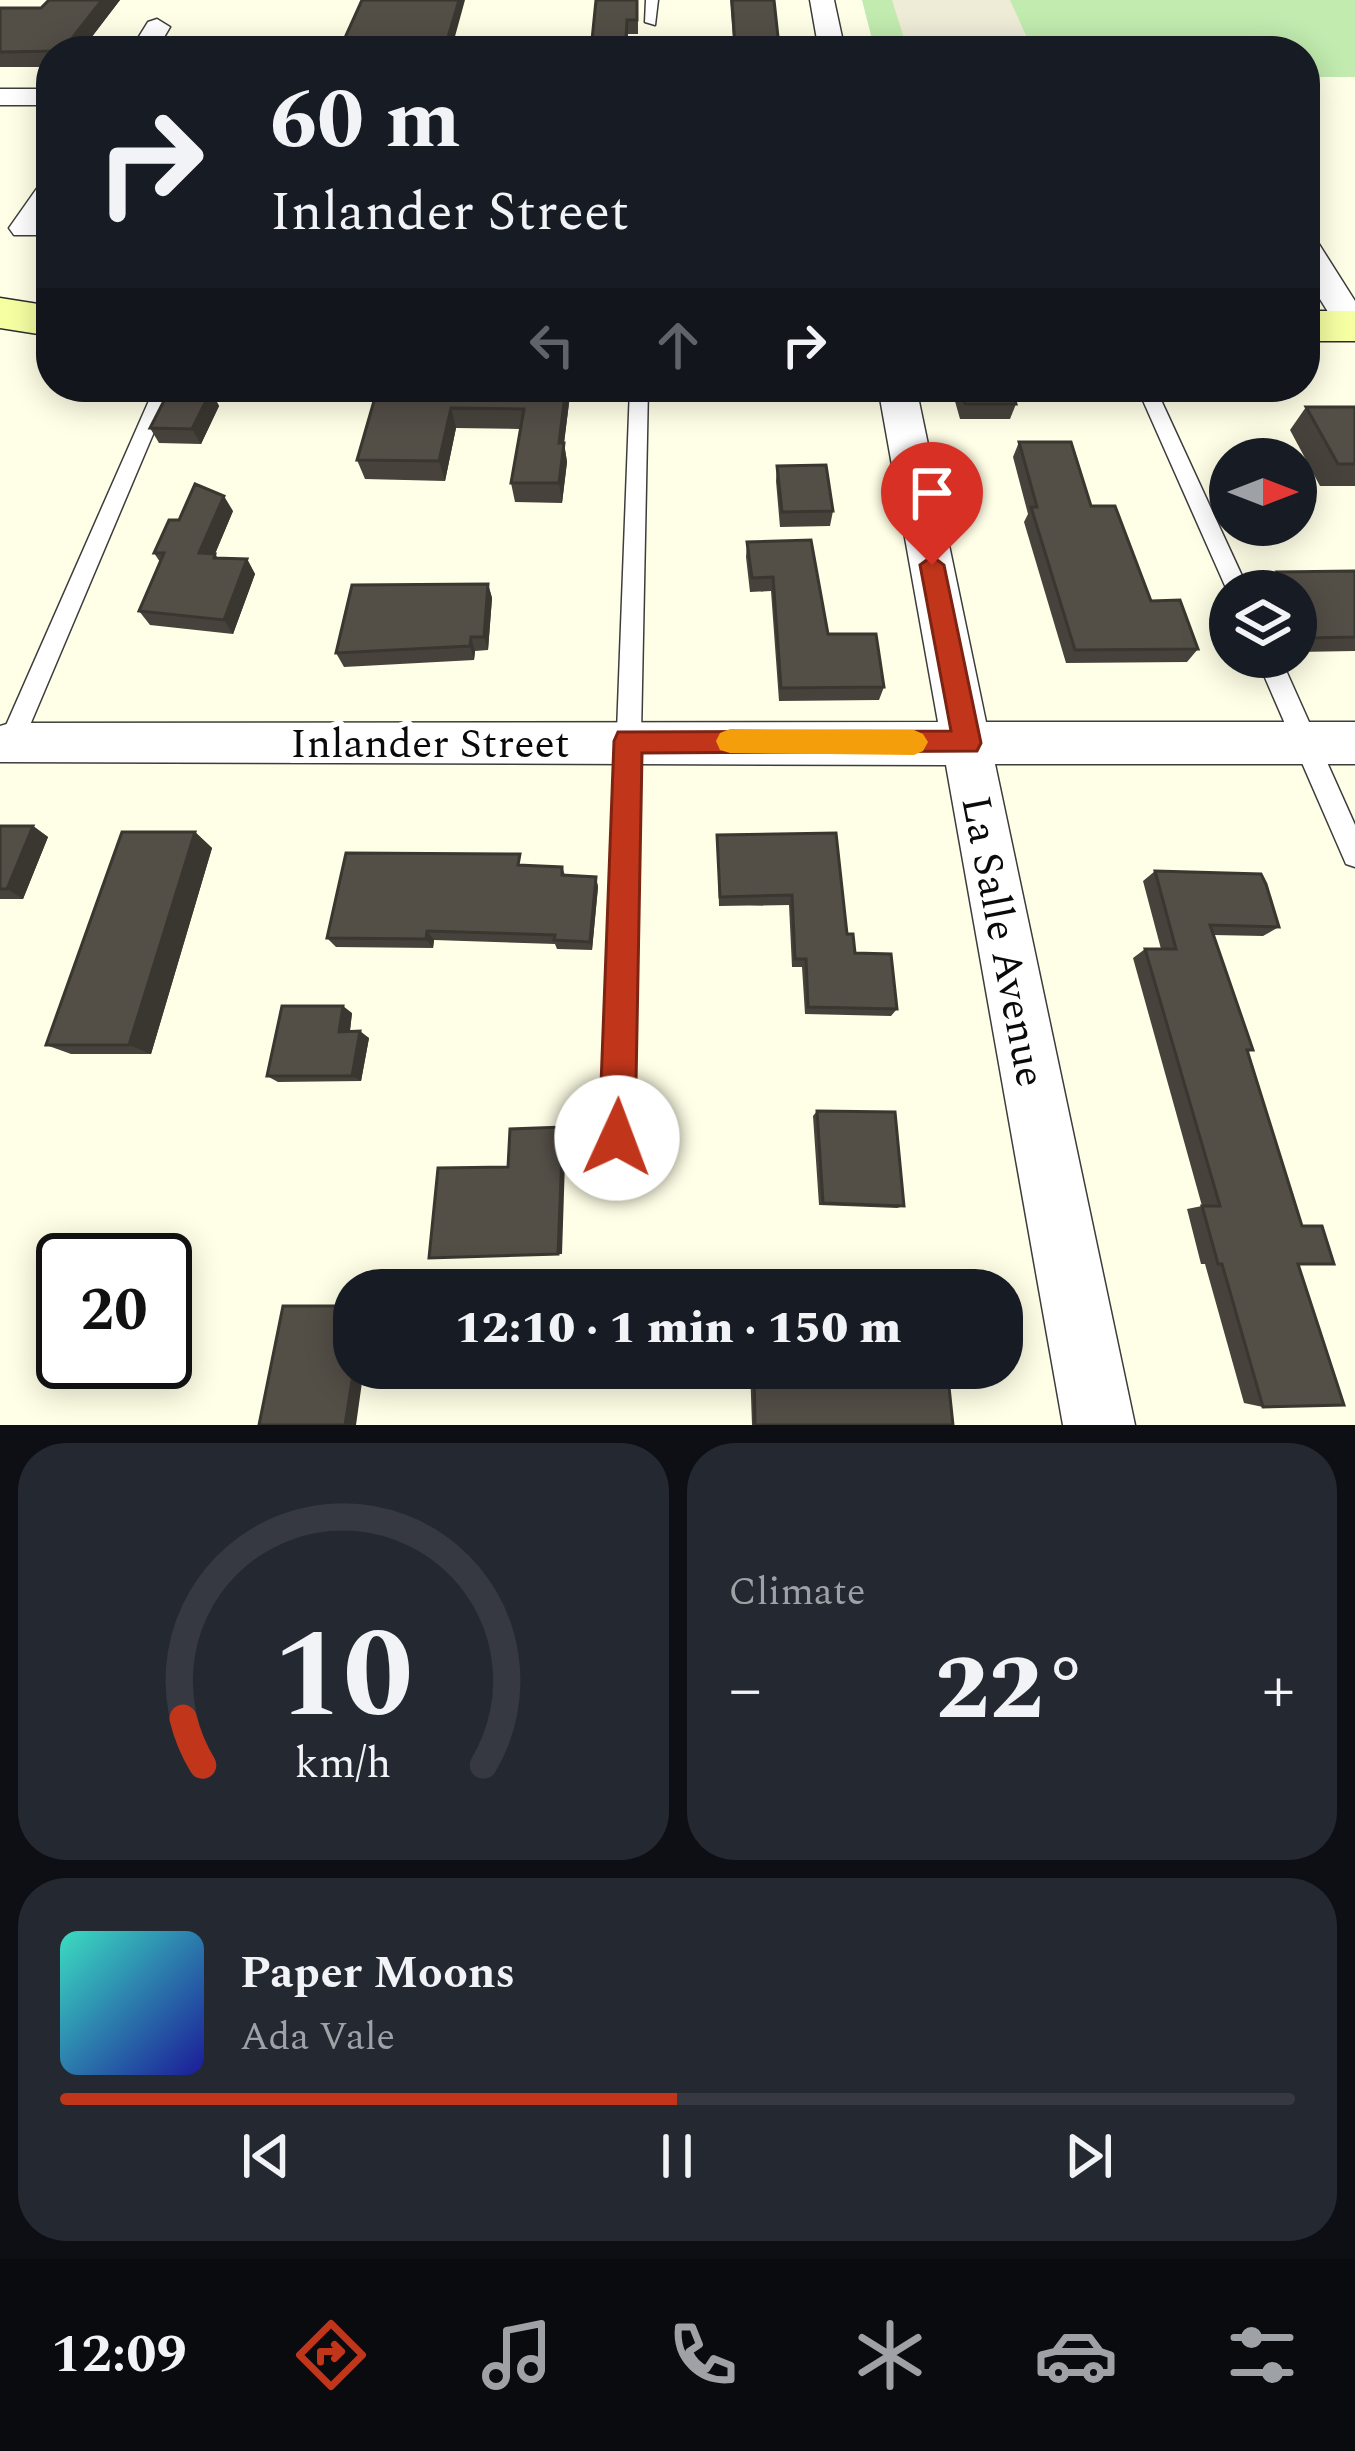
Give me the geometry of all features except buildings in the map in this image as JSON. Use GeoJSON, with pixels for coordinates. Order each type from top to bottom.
{"type":"FeatureCollection","features":[{"type":"Feature","properties":{"kind":"main road"},"geometry":{"type":"LineString","coordinates":[[0,313],[36,319]]}},
{"type":"Feature","properties":{"kind":"main road"},"geometry":{"type":"LineString","coordinates":[[1320,326],[1355,327]]}},
{"type":"Feature","properties":{"kind":"street"},"geometry":{"type":"LineString","coordinates":[[822,0],[829,36]]}},
{"type":"Feature","properties":{"kind":"street"},"geometry":{"type":"LineString","coordinates":[[152,36],[158,27]]}},
{"type":"Feature","properties":{"kind":"street"},"geometry":{"type":"LineString","coordinates":[[0,98],[36,98]]}},
{"type":"Feature","properties":{"kind":"street"},"geometry":{"type":"LineString","coordinates":[[25,228],[36,212]]}},
{"type":"Feature","properties":{"kind":"street"},"geometry":{"type":"LineString","coordinates":[[1320,272],[1355,327]]}},
{"type":"Feature","properties":{"kind":"street","name":"La Salle Avenue"},"geometry":{"type":"LineString","coordinates":[[900,402],[1099,1425]]}},
{"type":"Feature","properties":{"kind":"street","name":"Inlander Street"},"geometry":{"type":"LineString","coordinates":[[10,744],[1331,743]]}},
{"type":"Feature","properties":{"kind":"lane"},"geometry":{"type":"LineString","coordinates":[[651,22],[652,0]]}},
{"type":"Feature","properties":{"kind":"lane"},"geometry":{"type":"LineString","coordinates":[[10,744],[158,402]]}},
{"type":"Feature","properties":{"kind":"lane"},"geometry":{"type":"LineString","coordinates":[[616,1183],[639,402]]}},
{"type":"Feature","properties":{"kind":"lane"},"geometry":{"type":"LineString","coordinates":[[1153,402],[1229,570]]}},
{"type":"Feature","properties":{"kind":"lane"},"geometry":{"type":"LineString","coordinates":[[1283,678],[1331,743],[1355,855]]}},
{"type":"Feature","properties":{"kind":"green space"},"geometry":{"type":"Polygon","coordinates":[[[862,0],[1355,0],[1355,77],[1320,77],[1320,36],[871,36],[862,0]]]}},
{"type":"Feature","properties":{"kind":"shaded area"},"geometry":{"type":"Polygon","coordinates":[[[892,0],[1010,0],[1026,36],[903,36],[892,0]]]}},
{"type":"Feature","properties":{"kind":"slow traffic"},"geometry":{"type":"LineString","coordinates":[[730,741],[914,742]]}},
{"type":"Feature","properties":{"kind":"route"},"geometry":{"type":"LineString","coordinates":[[617,1138],[628,741],[967,743],[932,565]]}}]}
